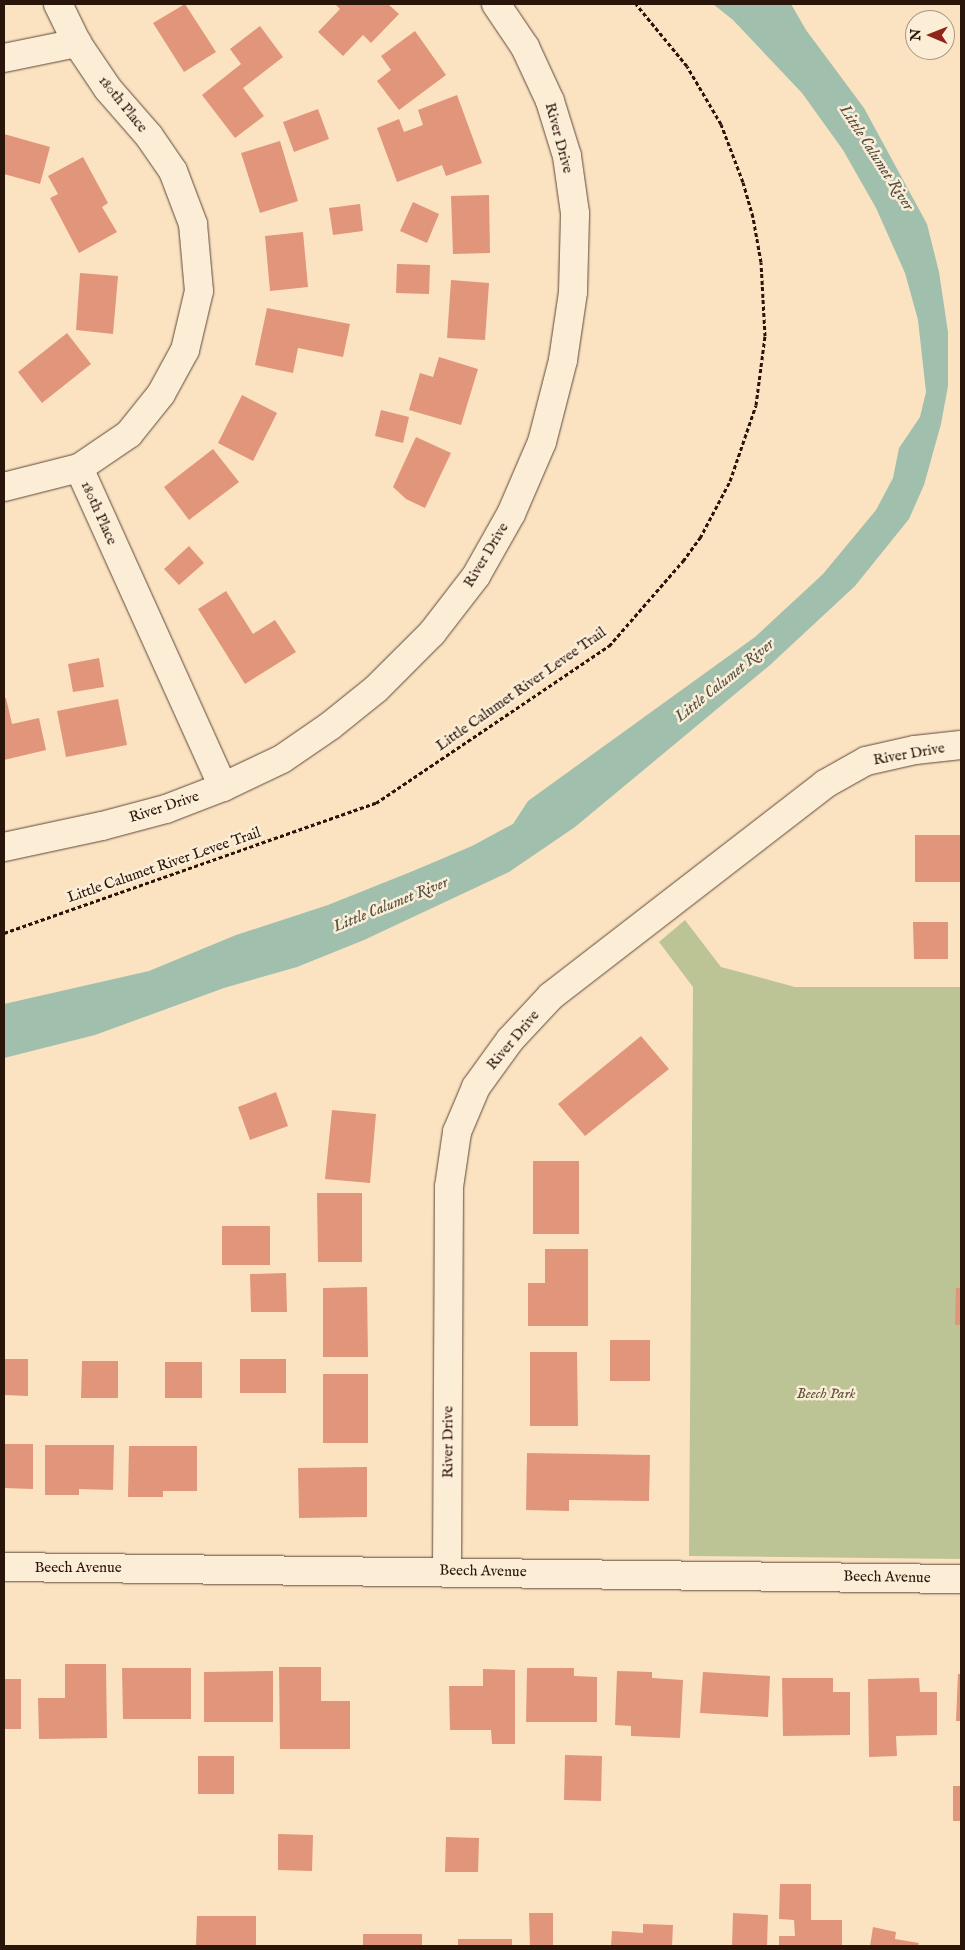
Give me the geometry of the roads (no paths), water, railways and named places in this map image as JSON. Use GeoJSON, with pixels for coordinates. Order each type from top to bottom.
{"type":"FeatureCollection","features":[{"type":"Feature","properties":{"kind":"street","name":"180th Place"},"geometry":{"type":"LineString","coordinates":[[58,4],[77,43],[108,89],[149,136],[173,172],[193,224],[199,291],[185,350],[161,394],[129,434],[78,468],[223,787]]}},
{"type":"Feature","properties":{"kind":"street","name":"River Drive"},"geometry":{"type":"LineString","coordinates":[[4,847],[166,809],[223,787],[282,759],[330,726],[376,689],[432,633],[476,576],[511,514],[542,442],[563,360],[573,292],[575,213],[567,156],[550,101],[525,47],[496,4]]}},
{"type":"Feature","properties":{"kind":"street"},"geometry":{"type":"LineString","coordinates":[[4,58],[77,43]]}},
{"type":"Feature","properties":{"kind":"street"},"geometry":{"type":"LineString","coordinates":[[4,487],[78,468]]}},
{"type":"Feature","properties":{"kind":"street","name":"River Drive"},"geometry":{"type":"LineString","coordinates":[[448,1571],[449,1187],[457,1132],[476,1087],[510,1040],[550,996],[825,784],[866,761],[915,750],[961,746]]}},
{"type":"Feature","properties":{"kind":"street","name":"Beech Avenue"},"geometry":{"type":"LineString","coordinates":[[4,1567],[448,1571],[961,1579]]}},
{"type":"Feature","properties":{"kind":"water","name":"Little Calumet River"},"geometry":{"type":"Polygon","coordinates":[[[713,4],[791,4],[806,30],[864,108],[927,224],[939,272],[948,332],[948,386],[941,424],[924,485],[909,519],[855,586],[770,665],[575,827],[509,872],[364,940],[297,967],[224,988],[95,1035],[4,1058],[4,1004],[149,971],[236,935],[328,905],[413,871],[472,846],[513,824],[528,801],[755,637],[823,574],[876,510],[893,478],[899,448],[920,417],[926,392],[918,320],[905,273],[876,208],[843,150],[802,93],[733,20],[713,4]]]}},
{"type":"Feature","properties":{"kind":"park label","name":"Beech Park"},"geometry":{"type":"Point","coordinates":[826,1394]}}]}
